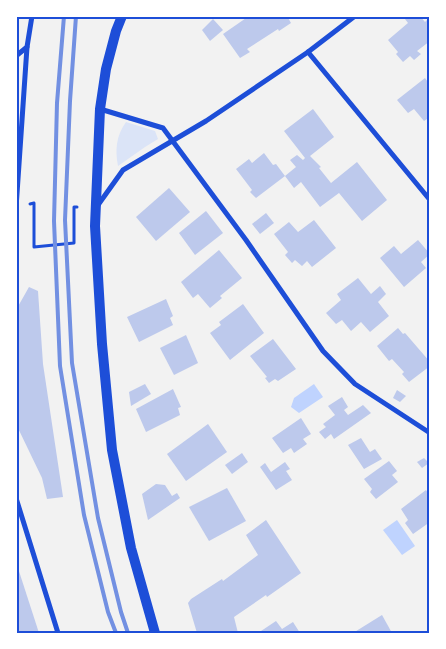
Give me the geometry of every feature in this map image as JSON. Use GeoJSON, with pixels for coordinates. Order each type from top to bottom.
{"type":"FeatureCollection","features":[{"type":"Feature","properties":{"kind":"main road"},"geometry":{"type":"LineString","coordinates":[[122,16],[106,69],[100,109],[95,226],[102,344],[112,450],[131,548],[155,633]]}},
{"type":"Feature","properties":{"kind":"street"},"geometry":{"type":"LineString","coordinates":[[16,208],[27,47],[32,16]]}},
{"type":"Feature","properties":{"kind":"street"},"geometry":{"type":"LineString","coordinates":[[96,207],[123,170],[206,121],[308,52],[355,16]]}},
{"type":"Feature","properties":{"kind":"street"},"geometry":{"type":"LineString","coordinates":[[16,56],[27,47]]}},
{"type":"Feature","properties":{"kind":"street"},"geometry":{"type":"LineString","coordinates":[[308,52],[430,200]]}},
{"type":"Feature","properties":{"kind":"street"},"geometry":{"type":"LineString","coordinates":[[100,109],[163,128],[246,240],[323,351],[355,384],[430,433]]}},
{"type":"Feature","properties":{"kind":"street"},"geometry":{"type":"LineString","coordinates":[[16,498],[58,633]]}},
{"type":"Feature","properties":{"kind":"path"},"geometry":{"type":"LineString","coordinates":[[34,203],[34,247],[74,243],[75,207]]}},
{"type":"Feature","properties":{"kind":"shaded area"},"geometry":{"type":"Polygon","coordinates":[[[126,122],[155,131],[158,139],[118,166],[117,143],[126,122]]]}},
{"type":"Feature","properties":{"kind":"water"},"geometry":{"type":"Polygon","coordinates":[[[314,384],[323,397],[299,413],[291,407],[294,398],[314,384]]]}},
{"type":"Feature","properties":{"kind":"water"},"geometry":{"type":"Polygon","coordinates":[[[397,520],[415,546],[402,555],[383,530],[397,520]]]}},
{"type":"Feature","properties":{"kind":"building"},"geometry":{"type":"Polygon","coordinates":[[[249,16],[287,16],[291,23],[247,49],[250,52],[240,58],[223,34],[249,16]]]}},
{"type":"Feature","properties":{"kind":"building"},"geometry":{"type":"Polygon","coordinates":[[[409,16],[420,16],[425,22],[427,20],[430,24],[430,41],[417,51],[421,54],[414,60],[410,56],[403,62],[396,54],[398,52],[388,40],[408,23],[405,19],[409,16]]]}},
{"type":"Feature","properties":{"kind":"building"},"geometry":{"type":"Polygon","coordinates":[[[213,19],[223,30],[210,41],[202,30],[213,19]]]}},
{"type":"Feature","properties":{"kind":"building"},"geometry":{"type":"Polygon","coordinates":[[[425,78],[430,85],[430,117],[424,121],[414,109],[408,113],[397,100],[425,78]]]}},
{"type":"Feature","properties":{"kind":"building"},"geometry":{"type":"Polygon","coordinates":[[[313,109],[334,137],[310,156],[321,167],[319,168],[331,183],[357,162],[387,200],[362,221],[339,193],[320,207],[301,182],[294,188],[285,176],[296,167],[290,160],[297,155],[303,160],[305,158],[284,131],[313,109]]]}},
{"type":"Feature","properties":{"kind":"building"},"geometry":{"type":"Polygon","coordinates":[[[264,153],[285,176],[256,198],[250,192],[252,190],[236,169],[249,159],[252,163],[264,153]]]}},
{"type":"Feature","properties":{"kind":"building"},"geometry":{"type":"Polygon","coordinates":[[[169,188],[190,212],[156,241],[136,217],[169,188]]]}},
{"type":"Feature","properties":{"kind":"building"},"geometry":{"type":"Polygon","coordinates":[[[206,211],[223,233],[195,255],[179,233],[206,211]]]}},
{"type":"Feature","properties":{"kind":"building"},"geometry":{"type":"Polygon","coordinates":[[[266,213],[274,223],[260,234],[252,224],[266,213]]]}},
{"type":"Feature","properties":{"kind":"building"},"geometry":{"type":"Polygon","coordinates":[[[314,220],[336,248],[312,267],[307,261],[302,266],[295,260],[292,263],[285,255],[288,252],[274,234],[289,222],[298,232],[314,220]]]}},
{"type":"Feature","properties":{"kind":"building"},"geometry":{"type":"Polygon","coordinates":[[[418,240],[430,254],[421,262],[426,268],[404,287],[380,258],[394,246],[401,254],[418,240]]]}},
{"type":"Feature","properties":{"kind":"building"},"geometry":{"type":"Polygon","coordinates":[[[219,250],[242,278],[220,296],[222,298],[210,308],[198,294],[193,298],[181,282],[219,250]]]}},
{"type":"Feature","properties":{"kind":"building"},"geometry":{"type":"Polygon","coordinates":[[[358,278],[371,294],[380,286],[386,294],[378,302],[389,316],[370,332],[361,322],[351,331],[342,320],[336,324],[326,313],[341,300],[337,294],[358,278]]]}},
{"type":"Feature","properties":{"kind":"building"},"geometry":{"type":"Polygon","coordinates":[[[29,287],[38,291],[43,364],[63,497],[47,499],[42,478],[16,424],[16,310],[29,287]]]}},
{"type":"Feature","properties":{"kind":"building"},"geometry":{"type":"Polygon","coordinates":[[[166,299],[173,316],[170,318],[173,325],[139,342],[127,317],[166,299]]]}},
{"type":"Feature","properties":{"kind":"building"},"geometry":{"type":"Polygon","coordinates":[[[243,304],[264,333],[230,360],[210,333],[221,325],[219,322],[243,304]]]}},
{"type":"Feature","properties":{"kind":"building"},"geometry":{"type":"Polygon","coordinates":[[[398,328],[403,334],[405,333],[430,362],[430,366],[409,382],[402,374],[404,372],[392,359],[389,361],[377,346],[398,328]]]}},
{"type":"Feature","properties":{"kind":"building"},"geometry":{"type":"Polygon","coordinates":[[[186,335],[198,363],[174,375],[160,348],[186,335]]]}},
{"type":"Feature","properties":{"kind":"building"},"geometry":{"type":"Polygon","coordinates":[[[273,339],[296,369],[278,381],[275,379],[269,383],[265,378],[267,377],[250,356],[273,339]]]}},
{"type":"Feature","properties":{"kind":"building"},"geometry":{"type":"Polygon","coordinates":[[[145,384],[151,394],[131,406],[129,392],[145,384]]]}},
{"type":"Feature","properties":{"kind":"building"},"geometry":{"type":"Polygon","coordinates":[[[173,389],[181,407],[178,408],[180,415],[146,432],[136,409],[173,389]]]}},
{"type":"Feature","properties":{"kind":"building"},"geometry":{"type":"Polygon","coordinates":[[[397,390],[406,396],[400,402],[393,398],[397,390]]]}},
{"type":"Feature","properties":{"kind":"building"},"geometry":{"type":"Polygon","coordinates":[[[342,397],[348,407],[344,410],[348,415],[363,405],[371,413],[334,439],[331,434],[325,439],[319,432],[326,427],[323,424],[335,415],[328,406],[342,397]]]}},
{"type":"Feature","properties":{"kind":"building"},"geometry":{"type":"Polygon","coordinates":[[[301,418],[311,434],[303,439],[307,444],[294,453],[291,448],[283,453],[272,438],[301,418]]]}},
{"type":"Feature","properties":{"kind":"building"},"geometry":{"type":"Polygon","coordinates":[[[208,424],[227,452],[186,481],[167,454],[208,424]]]}},
{"type":"Feature","properties":{"kind":"building"},"geometry":{"type":"Polygon","coordinates":[[[361,438],[370,452],[375,449],[382,459],[364,469],[348,445],[361,438]]]}},
{"type":"Feature","properties":{"kind":"building"},"geometry":{"type":"Polygon","coordinates":[[[242,453],[248,462],[232,474],[225,465],[242,453]]]}},
{"type":"Feature","properties":{"kind":"building"},"geometry":{"type":"Polygon","coordinates":[[[424,458],[429,463],[422,468],[417,462],[424,458]]]}},
{"type":"Feature","properties":{"kind":"building"},"geometry":{"type":"Polygon","coordinates":[[[389,461],[397,471],[392,475],[398,482],[376,499],[370,492],[372,489],[364,479],[389,461]]]}},
{"type":"Feature","properties":{"kind":"building"},"geometry":{"type":"Polygon","coordinates":[[[285,462],[290,469],[286,471],[292,480],[276,490],[260,467],[265,463],[271,472],[285,462]]]}},
{"type":"Feature","properties":{"kind":"building"},"geometry":{"type":"Polygon","coordinates":[[[156,484],[165,485],[172,496],[177,493],[180,498],[148,520],[142,494],[156,484]]]}},
{"type":"Feature","properties":{"kind":"building"},"geometry":{"type":"Polygon","coordinates":[[[227,488],[246,521],[209,541],[189,507],[227,488]]]}},
{"type":"Feature","properties":{"kind":"building"},"geometry":{"type":"Polygon","coordinates":[[[426,490],[430,496],[430,522],[413,534],[405,523],[408,520],[401,509],[426,490]]]}},
{"type":"Feature","properties":{"kind":"building"},"geometry":{"type":"Polygon","coordinates":[[[266,520],[301,573],[234,617],[238,633],[197,633],[188,603],[191,599],[222,579],[223,581],[258,555],[246,535],[266,520]]]}},
{"type":"Feature","properties":{"kind":"building"},"geometry":{"type":"Polygon","coordinates":[[[17,565],[39,633],[16,633],[17,565]]]}},
{"type":"Feature","properties":{"kind":"building"},"geometry":{"type":"Polygon","coordinates":[[[382,615],[392,633],[353,633],[382,615]]]}},
{"type":"Feature","properties":{"kind":"building"},"geometry":{"type":"Polygon","coordinates":[[[276,621],[282,629],[293,622],[300,633],[258,633],[276,621]]]}},
{"type":"Feature","properties":{"kind":"railway"},"geometry":{"type":"LineString","coordinates":[[64,16],[57,103],[54,221],[60,366],[84,515],[108,612],[116,633]]}},
{"type":"Feature","properties":{"kind":"railway"},"geometry":{"type":"LineString","coordinates":[[76,16],[65,220],[72,363],[98,518],[128,633]]}}]}
